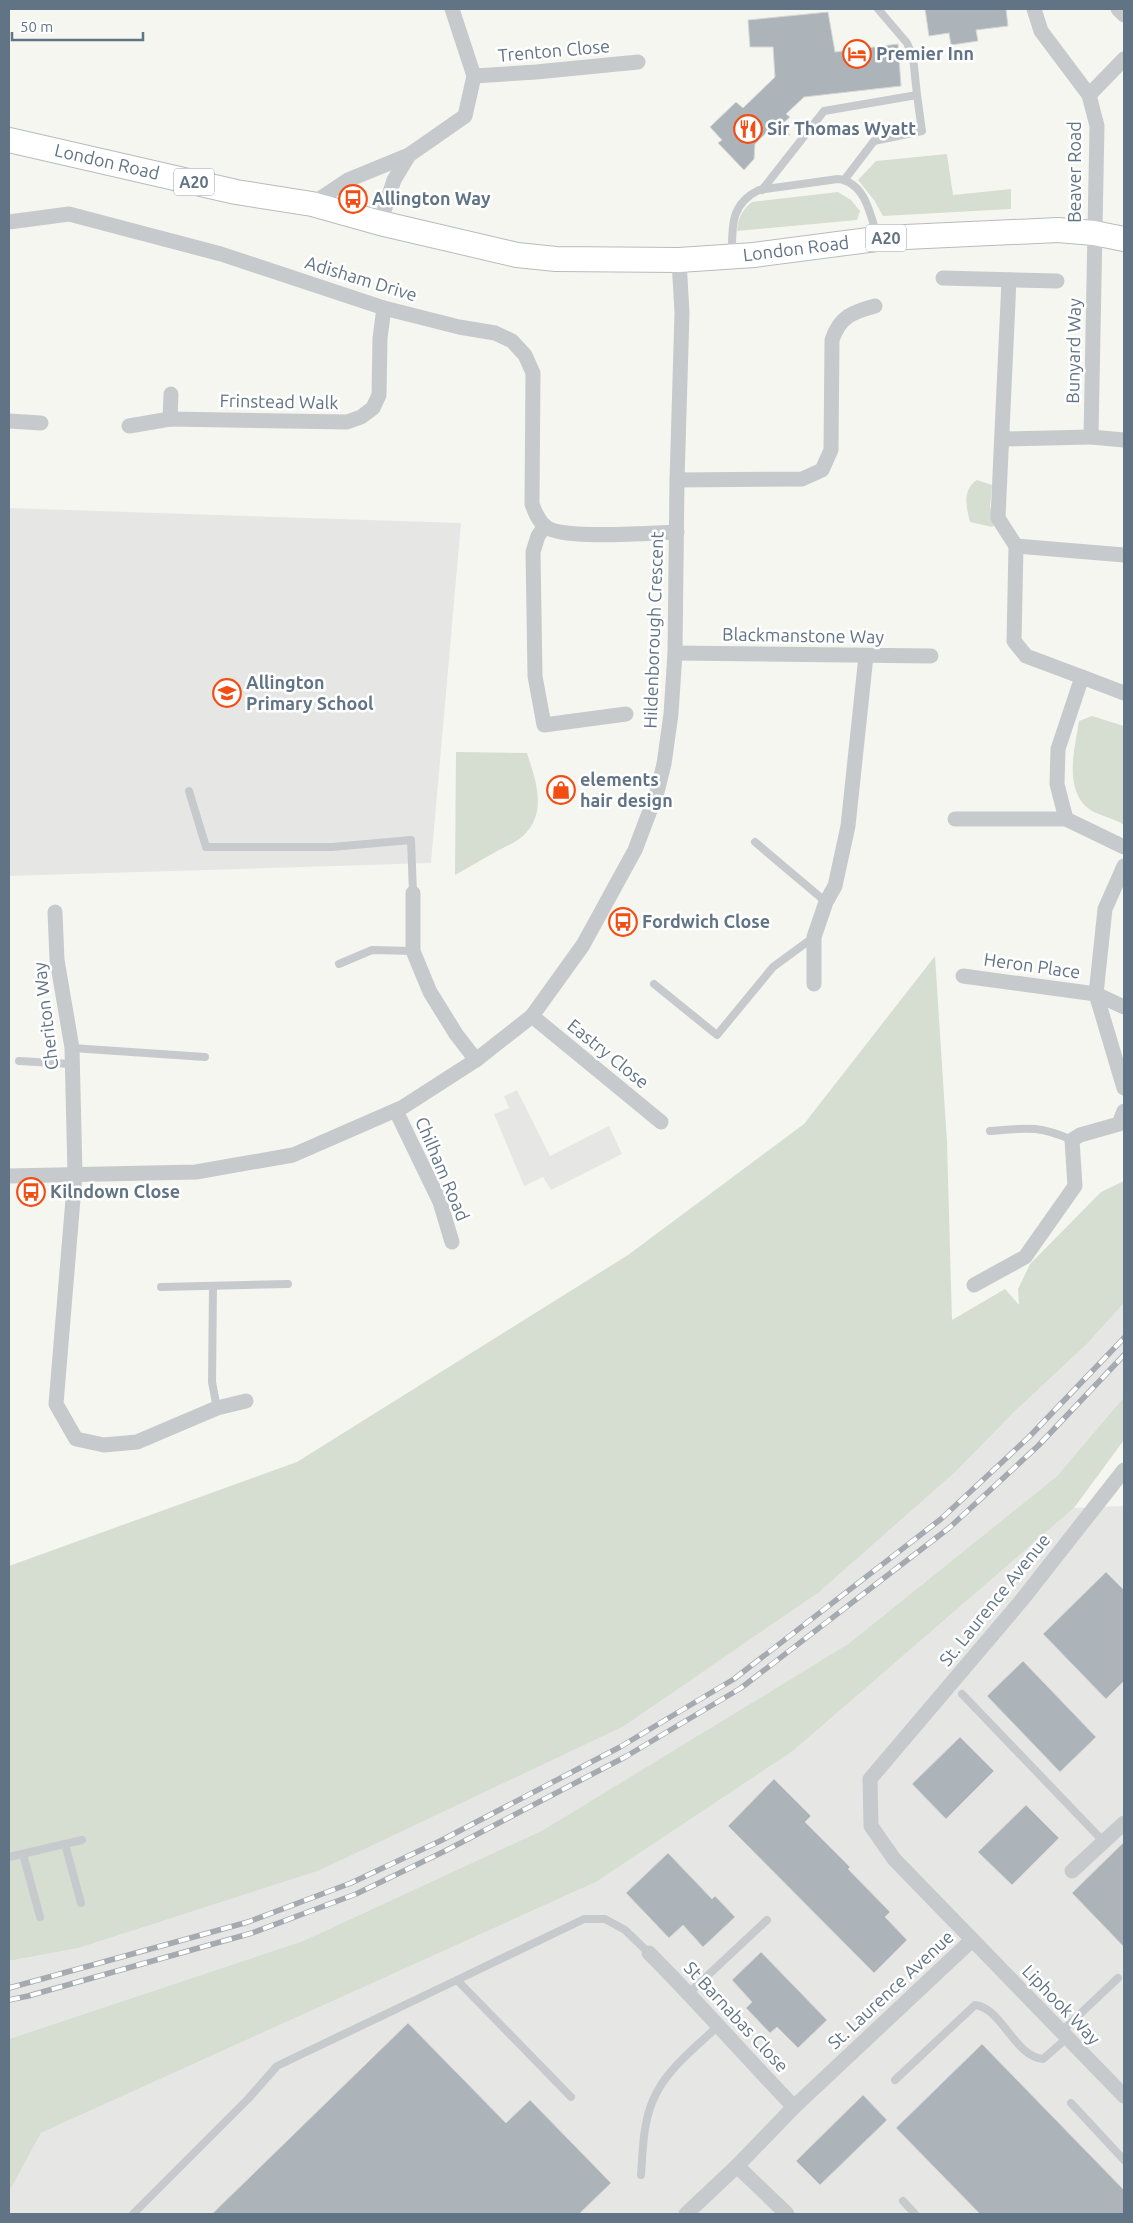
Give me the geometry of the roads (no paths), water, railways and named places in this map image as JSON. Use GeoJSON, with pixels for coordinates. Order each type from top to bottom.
{"type":"FeatureCollection","features":[{"type":"Feature","properties":{"kind":"main road","name":"London Road"},"geometry":{"type":"LineString","coordinates":[[9,140],[236,192],[312,204],[380,223],[517,255],[556,259],[679,260],[732,257],[878,238],[1058,230],[1094,233],[1124,239]]}},
{"type":"Feature","properties":{"kind":"street"},"geometry":{"type":"LineString","coordinates":[[312,204],[348,180],[409,155],[465,116],[474,76],[452,9]]}},
{"type":"Feature","properties":{"kind":"street","name":"Beaver Road"},"geometry":{"type":"LineString","coordinates":[[1034,9],[1041,31],[1089,95],[1097,126],[1094,233]]}},
{"type":"Feature","properties":{"kind":"street"},"geometry":{"type":"LineString","coordinates":[[1118,9],[1124,15]]}},
{"type":"Feature","properties":{"kind":"street"},"geometry":{"type":"LineString","coordinates":[[1089,95],[1124,59]]}},
{"type":"Feature","properties":{"kind":"street","name":"Trenton Close"},"geometry":{"type":"LineString","coordinates":[[474,76],[638,62]]}},
{"type":"Feature","properties":{"kind":"street"},"geometry":{"type":"LineString","coordinates":[[380,223],[394,180],[409,155]]}},
{"type":"Feature","properties":{"kind":"street","name":"Adisham Drive"},"geometry":{"type":"LineString","coordinates":[[9,222],[69,214],[221,254],[384,308],[458,327],[496,333],[512,341],[525,355],[533,373],[532,504],[536,515],[545,526]]}},
{"type":"Feature","properties":{"kind":"street","name":"Bunyard Way"},"geometry":{"type":"LineString","coordinates":[[1091,437],[1095,329],[1094,233]]}},
{"type":"Feature","properties":{"kind":"street","name":"Hildenborough Crescent"},"geometry":{"type":"LineString","coordinates":[[9,1176],[196,1172],[293,1155],[396,1111],[476,1060],[532,1016],[583,945],[635,850],[657,792],[664,764],[671,714],[675,652],[677,480],[682,312],[679,260]]}},
{"type":"Feature","properties":{"kind":"street"},"geometry":{"type":"LineString","coordinates":[[943,278],[1057,281]]}},
{"type":"Feature","properties":{"kind":"street"},"geometry":{"type":"LineString","coordinates":[[1010,280],[998,518],[1016,546],[1014,641],[1026,656],[1124,693]]}},
{"type":"Feature","properties":{"kind":"street"},"geometry":{"type":"LineString","coordinates":[[677,480],[802,479],[822,470],[831,450],[832,340],[835,330],[842,320],[855,311],[875,306]]}},
{"type":"Feature","properties":{"kind":"street","name":"Frinstead Walk"},"geometry":{"type":"LineString","coordinates":[[128,426],[170,420],[347,422],[361,417],[373,408],[379,395],[380,338],[384,308]]}},
{"type":"Feature","properties":{"kind":"street"},"geometry":{"type":"LineString","coordinates":[[170,420],[171,394]]}},
{"type":"Feature","properties":{"kind":"street"},"geometry":{"type":"LineString","coordinates":[[9,421],[41,423]]}},
{"type":"Feature","properties":{"kind":"street"},"geometry":{"type":"LineString","coordinates":[[1003,439],[1091,437],[1124,440]]}},
{"type":"Feature","properties":{"kind":"street"},"geometry":{"type":"LineString","coordinates":[[626,714],[544,725],[535,676],[532,552],[538,536],[545,526],[565,534],[676,532]]}},
{"type":"Feature","properties":{"kind":"street"},"geometry":{"type":"LineString","coordinates":[[1016,546],[1124,555]]}},
{"type":"Feature","properties":{"kind":"street","name":"Blackmanstone Way"},"geometry":{"type":"LineString","coordinates":[[675,652],[931,656]]}},
{"type":"Feature","properties":{"kind":"street"},"geometry":{"type":"LineString","coordinates":[[814,984],[814,937],[826,902],[835,886],[848,826],[866,656]]}},
{"type":"Feature","properties":{"kind":"street"},"geometry":{"type":"LineString","coordinates":[[1066,819],[1057,784],[1058,749],[1082,677]]}},
{"type":"Feature","properties":{"kind":"street"},"geometry":{"type":"LineString","coordinates":[[955,819],[1066,819],[1124,847]]}},
{"type":"Feature","properties":{"kind":"street"},"geometry":{"type":"LineString","coordinates":[[1124,866],[1105,909],[1096,994],[1124,1088]]}},
{"type":"Feature","properties":{"kind":"street"},"geometry":{"type":"LineString","coordinates":[[414,892],[413,951],[430,992],[456,1034],[476,1060]]}},
{"type":"Feature","properties":{"kind":"street","name":"Cheriton Way"},"geometry":{"type":"LineString","coordinates":[[55,912],[57,960],[72,1048],[71,1064],[76,1175]]}},
{"type":"Feature","properties":{"kind":"street","name":"Heron Place"},"geometry":{"type":"LineString","coordinates":[[963,976],[1096,994],[1124,1007]]}},
{"type":"Feature","properties":{"kind":"street","name":"Eastry Close"},"geometry":{"type":"LineString","coordinates":[[532,1016],[662,1122]]}},
{"type":"Feature","properties":{"kind":"street","name":"Chilham Road"},"geometry":{"type":"LineString","coordinates":[[396,1111],[440,1202],[452,1242]]}},
{"type":"Feature","properties":{"kind":"street"},"geometry":{"type":"LineString","coordinates":[[974,1285],[1025,1256],[1075,1186],[1072,1140],[1080,1135],[1119,1124],[1124,1111]]}},
{"type":"Feature","properties":{"kind":"street"},"geometry":{"type":"LineString","coordinates":[[76,1175],[56,1404],[76,1439],[104,1445],[137,1442],[216,1408],[246,1401]]}},
{"type":"Feature","properties":{"kind":"street","name":"St. Laurence Avenue"},"geometry":{"type":"LineString","coordinates":[[686,2214],[737,2166],[794,2107],[972,1940],[894,1859],[871,1826],[870,1779],[1123,1475]]}},
{"type":"Feature","properties":{"kind":"street"},"geometry":{"type":"LineString","coordinates":[[1072,1871],[1124,1823]]}},
{"type":"Feature","properties":{"kind":"street","name":"Liphook Way"},"geometry":{"type":"LineString","coordinates":[[972,1940],[1124,2096]]}},
{"type":"Feature","properties":{"kind":"street","name":"St Barnabas Close"},"geometry":{"type":"LineString","coordinates":[[649,1953],[689,1993],[794,2107]]}},
{"type":"Feature","properties":{"kind":"street"},"geometry":{"type":"LineString","coordinates":[[737,2166],[787,2214]]}},
{"type":"Feature","properties":{"kind":"lane"},"geometry":{"type":"LineString","coordinates":[[845,179],[874,141],[922,131],[913,57],[907,43],[878,9]]}},
{"type":"Feature","properties":{"kind":"lane"},"geometry":{"type":"LineString","coordinates":[[762,190],[824,111],[917,95]]}},
{"type":"Feature","properties":{"kind":"lane"},"geometry":{"type":"LineString","coordinates":[[732,257],[732,222],[743,202],[752,194],[762,190],[838,179],[848,180],[858,189],[866,203],[878,238]]}},
{"type":"Feature","properties":{"kind":"lane"},"geometry":{"type":"LineString","coordinates":[[189,792],[206,846],[332,847],[411,840],[414,892]]}},
{"type":"Feature","properties":{"kind":"lane"},"geometry":{"type":"LineString","coordinates":[[755,842],[826,902]]}},
{"type":"Feature","properties":{"kind":"lane"},"geometry":{"type":"LineString","coordinates":[[654,984],[717,1035],[773,967],[814,937]]}},
{"type":"Feature","properties":{"kind":"lane"},"geometry":{"type":"LineString","coordinates":[[339,964],[372,950],[413,951]]}},
{"type":"Feature","properties":{"kind":"lane"},"geometry":{"type":"LineString","coordinates":[[72,1048],[205,1057]]}},
{"type":"Feature","properties":{"kind":"lane"},"geometry":{"type":"LineString","coordinates":[[19,1061],[71,1064]]}},
{"type":"Feature","properties":{"kind":"lane"},"geometry":{"type":"LineString","coordinates":[[990,1131],[1031,1127],[1054,1132],[1072,1140]]}},
{"type":"Feature","properties":{"kind":"lane"},"geometry":{"type":"LineString","coordinates":[[161,1287],[288,1284]]}},
{"type":"Feature","properties":{"kind":"lane"},"geometry":{"type":"LineString","coordinates":[[213,1286],[212,1382],[216,1408]]}},
{"type":"Feature","properties":{"kind":"lane"},"geometry":{"type":"LineString","coordinates":[[962,1694],[1104,1842]]}},
{"type":"Feature","properties":{"kind":"lane"},"geometry":{"type":"LineString","coordinates":[[9,1857],[82,1840]]}},
{"type":"Feature","properties":{"kind":"lane"},"geometry":{"type":"LineString","coordinates":[[65,1844],[81,1903]]}},
{"type":"Feature","properties":{"kind":"lane"},"geometry":{"type":"LineString","coordinates":[[23,1854],[40,1917]]}},
{"type":"Feature","properties":{"kind":"lane"},"geometry":{"type":"LineString","coordinates":[[133,2214],[248,2099],[277,2066],[584,1920],[605,1919],[625,1930],[649,1953]]}},
{"type":"Feature","properties":{"kind":"lane"},"geometry":{"type":"LineString","coordinates":[[689,1993],[767,1920]]}},
{"type":"Feature","properties":{"kind":"lane"},"geometry":{"type":"LineString","coordinates":[[895,2080],[976,2005],[987,2009],[1027,2052],[1036,2058],[1043,2059],[1118,1978]]}},
{"type":"Feature","properties":{"kind":"lane"},"geometry":{"type":"LineString","coordinates":[[457,1980],[571,2097]]}},
{"type":"Feature","properties":{"kind":"lane"},"geometry":{"type":"LineString","coordinates":[[641,2175],[645,2124],[657,2092],[675,2069],[718,2026]]}},
{"type":"Feature","properties":{"kind":"lane"},"geometry":{"type":"LineString","coordinates":[[1070,2103],[1124,2160]]}},
{"type":"Feature","properties":{"kind":"lane"},"geometry":{"type":"LineString","coordinates":[[902,2201],[915,2214]]}},
{"type":"Feature","properties":{"kind":"railway"},"geometry":{"type":"LineString","coordinates":[[9,1988],[248,1922],[351,1883],[440,1841],[620,1747],[734,1679],[941,1519],[1029,1437],[1124,1338]]}},
{"type":"Feature","properties":{"kind":"railway"},"geometry":{"type":"LineString","coordinates":[[9,2000],[252,1933],[356,1894],[445,1851],[625,1757],[741,1688],[949,1528],[1038,1446],[1124,1355]]}},
{"type":"Feature","properties":{"kind":"place","name":"Premier Inn"},"geometry":{"type":"Point","coordinates":[857,54]}},
{"type":"Feature","properties":{"kind":"place","name":"Sir Thomas Wyatt"},"geometry":{"type":"Point","coordinates":[748,129]}},
{"type":"Feature","properties":{"kind":"place","name":"Allington Way"},"geometry":{"type":"Point","coordinates":[353,199]}},
{"type":"Feature","properties":{"kind":"place","name":"Allington Primary School"},"geometry":{"type":"Point","coordinates":[227,693]}},
{"type":"Feature","properties":{"kind":"place","name":"elements hair design"},"geometry":{"type":"Point","coordinates":[561,790]}},
{"type":"Feature","properties":{"kind":"place","name":"Fordwich Close"},"geometry":{"type":"Point","coordinates":[623,922]}},
{"type":"Feature","properties":{"kind":"place","name":"Kilndown Close"},"geometry":{"type":"Point","coordinates":[31,1192]}}]}
